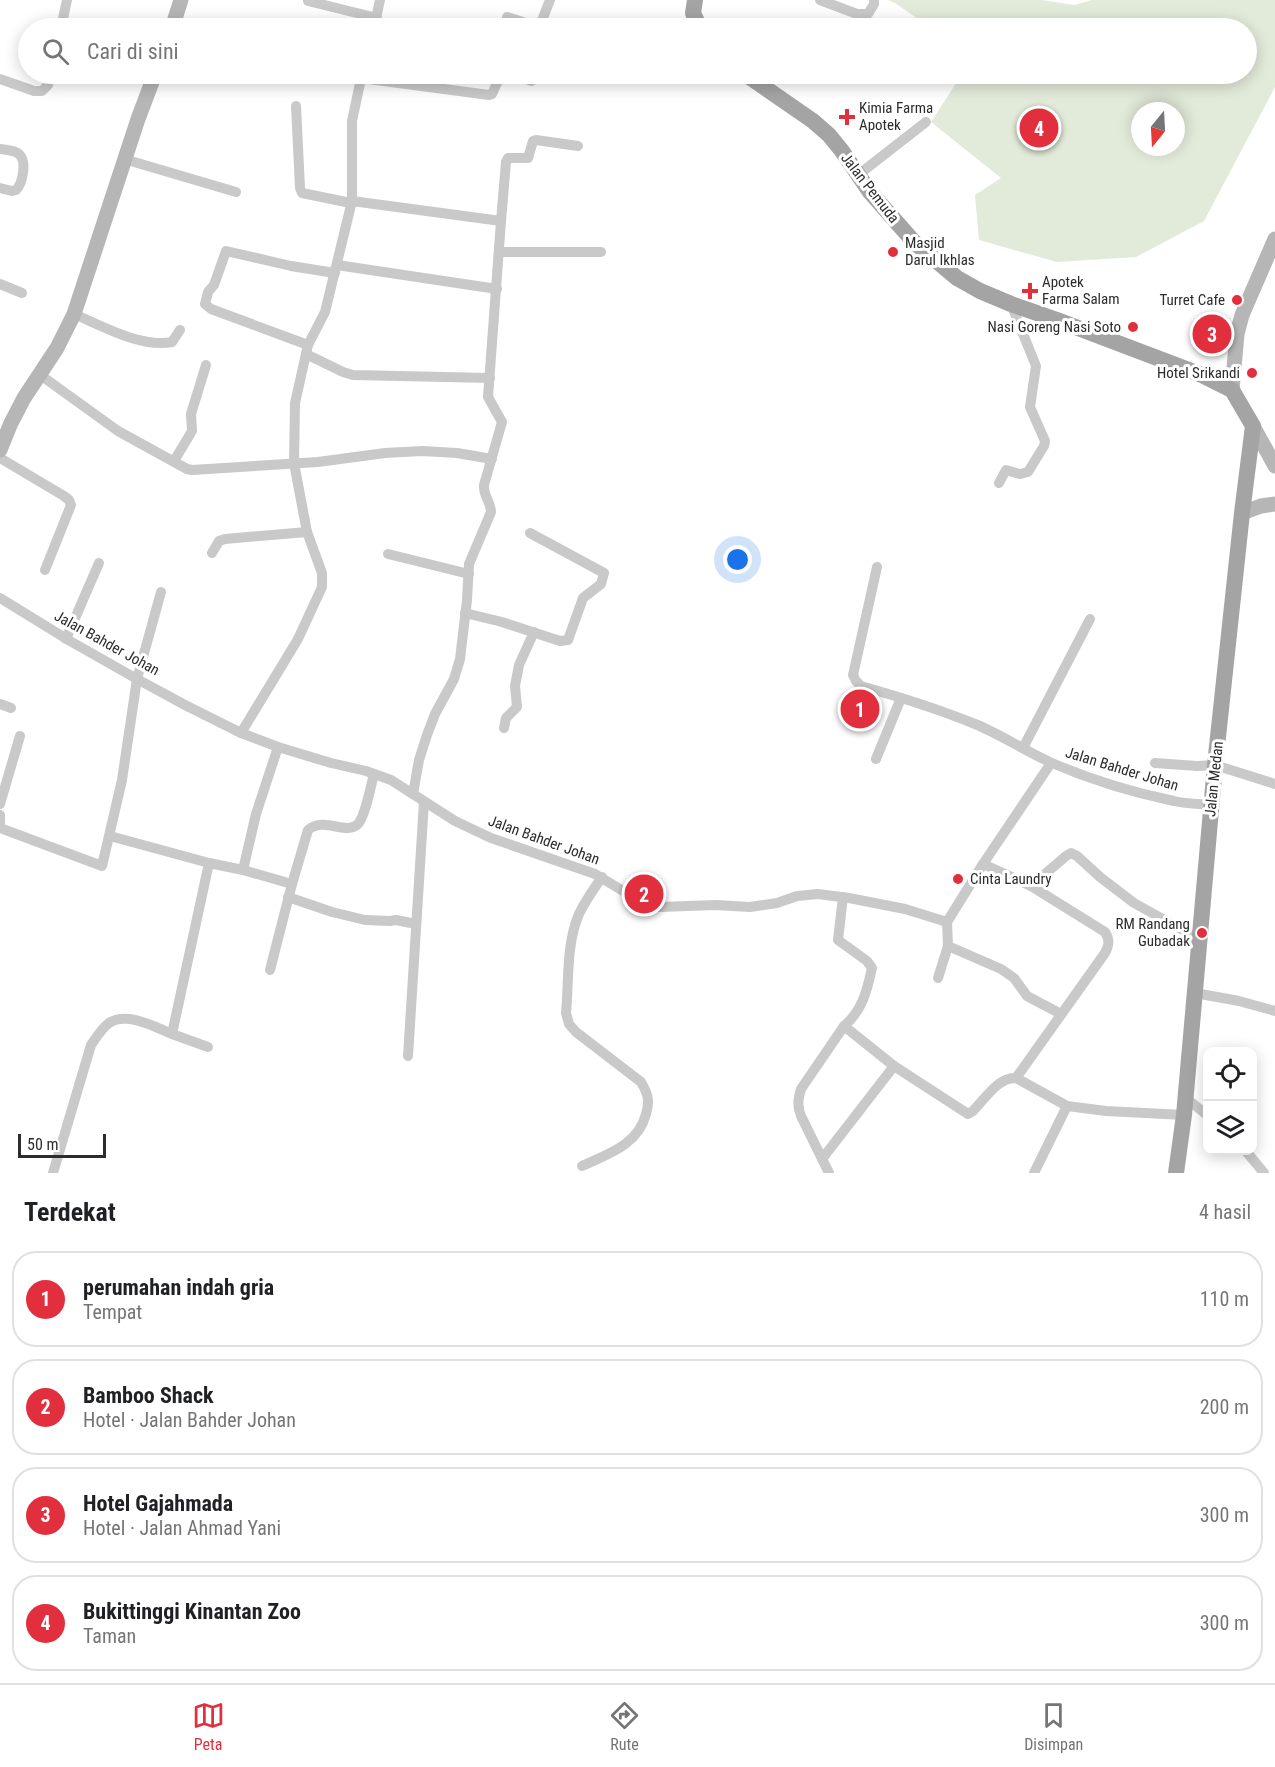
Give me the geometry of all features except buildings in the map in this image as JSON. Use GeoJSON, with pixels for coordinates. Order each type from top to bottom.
{"type":"FeatureCollection","features":[{"type":"Feature","properties":{"kind":"main road"},"geometry":{"type":"LineString","coordinates":[[695,0],[693,13],[695,18]]}},
{"type":"Feature","properties":{"kind":"main road","name":"Jalan Pemuda"},"geometry":{"type":"LineString","coordinates":[[759,84],[813,121],[835,143],[892,218],[927,255],[957,279],[1011,304],[1202,375],[1233,390]]}},
{"type":"Feature","properties":{"kind":"main road"},"geometry":{"type":"LineString","coordinates":[[1233,390],[1253,426]]}},
{"type":"Feature","properties":{"kind":"main road","name":"Jalan Medan"},"geometry":{"type":"LineString","coordinates":[[1176,1173],[1184,1115],[1215,765],[1253,426]]}},
{"type":"Feature","properties":{"kind":"street"},"geometry":{"type":"LineString","coordinates":[[63,18],[67,0]]}},
{"type":"Feature","properties":{"kind":"street"},"geometry":{"type":"LineString","coordinates":[[175,18],[181,0]]}},
{"type":"Feature","properties":{"kind":"street"},"geometry":{"type":"LineString","coordinates":[[376,18],[380,0]]}},
{"type":"Feature","properties":{"kind":"street"},"geometry":{"type":"LineString","coordinates":[[543,18],[550,0]]}},
{"type":"Feature","properties":{"kind":"street"},"geometry":{"type":"LineString","coordinates":[[820,0],[857,14],[868,14],[874,0]]}},
{"type":"Feature","properties":{"kind":"street"},"geometry":{"type":"LineString","coordinates":[[308,1],[360,18]]}},
{"type":"Feature","properties":{"kind":"street"},"geometry":{"type":"LineString","coordinates":[[0,79],[34,91],[42,91],[48,84]]}},
{"type":"Feature","properties":{"kind":"street"},"geometry":{"type":"LineString","coordinates":[[45,570],[71,505],[64,496],[0,450],[11,423],[57,348],[74,314],[124,159],[151,84]]}},
{"type":"Feature","properties":{"kind":"street"},"geometry":{"type":"LineString","coordinates":[[241,733],[298,639],[322,587],[322,573],[307,532],[294,463],[295,403],[307,349],[325,312],[351,202],[352,121],[360,84]]}},
{"type":"Feature","properties":{"kind":"street"},"geometry":{"type":"LineString","coordinates":[[415,84],[489,95],[492,94],[496,84]]}},
{"type":"Feature","properties":{"kind":"street"},"geometry":{"type":"LineString","coordinates":[[296,106],[302,193],[351,202],[501,221]]}},
{"type":"Feature","properties":{"kind":"street"},"geometry":{"type":"LineString","coordinates":[[858,175],[926,122]]}},
{"type":"Feature","properties":{"kind":"street"},"geometry":{"type":"LineString","coordinates":[[413,794],[419,760],[427,735],[435,714],[454,679],[460,659],[470,614],[469,564],[491,512],[491,505],[483,492],[486,474],[502,422],[488,396],[506,162],[508,158],[528,159],[533,141],[536,140],[578,146]]}},
{"type":"Feature","properties":{"kind":"street"},"geometry":{"type":"LineString","coordinates":[[0,149],[20,155],[23,165],[21,182],[16,190],[0,188]]}},
{"type":"Feature","properties":{"kind":"street"},"geometry":{"type":"LineString","coordinates":[[124,159],[236,192]]}},
{"type":"Feature","properties":{"kind":"street"},"geometry":{"type":"LineString","coordinates":[[1233,390],[1237,334],[1242,315],[1275,239]]}},
{"type":"Feature","properties":{"kind":"street"},"geometry":{"type":"LineString","coordinates":[[490,378],[352,375],[343,372],[307,349],[207,307],[205,304],[225,251],[281,264],[496,289]]}},
{"type":"Feature","properties":{"kind":"street"},"geometry":{"type":"LineString","coordinates":[[499,252],[602,252]]}},
{"type":"Feature","properties":{"kind":"street"},"geometry":{"type":"LineString","coordinates":[[0,284],[21,293]]}},
{"type":"Feature","properties":{"kind":"street"},"geometry":{"type":"LineString","coordinates":[[999,483],[1006,470],[1020,474],[1028,472],[1044,444],[1044,438],[1030,407],[1036,366],[1011,304]]}},
{"type":"Feature","properties":{"kind":"street"},"geometry":{"type":"LineString","coordinates":[[74,314],[133,339],[164,344],[172,342],[180,330]]}},
{"type":"Feature","properties":{"kind":"street"},"geometry":{"type":"LineString","coordinates":[[174,461],[192,431],[190,414],[206,366]]}},
{"type":"Feature","properties":{"kind":"street"},"geometry":{"type":"LineString","coordinates":[[39,374],[118,430],[187,469],[201,471],[422,451],[457,453],[492,459]]}},
{"type":"Feature","properties":{"kind":"street"},"geometry":{"type":"LineString","coordinates":[[1253,426],[1275,466]]}},
{"type":"Feature","properties":{"kind":"street"},"geometry":{"type":"LineString","coordinates":[[1242,513],[1275,504]]}},
{"type":"Feature","properties":{"kind":"street"},"geometry":{"type":"LineString","coordinates":[[212,553],[219,541],[225,539],[307,532]]}},
{"type":"Feature","properties":{"kind":"street"},"geometry":{"type":"LineString","coordinates":[[470,614],[560,641],[568,639],[583,598],[601,584],[604,573],[530,533]]}},
{"type":"Feature","properties":{"kind":"street"},"geometry":{"type":"LineString","coordinates":[[388,554],[469,574]]}},
{"type":"Feature","properties":{"kind":"street"},"geometry":{"type":"LineString","coordinates":[[66,639],[99,563]]}},
{"type":"Feature","properties":{"kind":"street"},"geometry":{"type":"LineString","coordinates":[[877,567],[853,675],[856,681],[861,686],[975,724],[1007,738],[1051,763]]}},
{"type":"Feature","properties":{"kind":"street"},"geometry":{"type":"LineString","coordinates":[[0,828],[102,866],[122,780],[137,679],[161,592]]}},
{"type":"Feature","properties":{"kind":"street","name":"Jalan Bahder Johan"},"geometry":{"type":"LineString","coordinates":[[0,598],[137,679],[241,733],[331,764],[391,780],[455,821],[491,838],[602,877],[638,900],[660,907],[716,905],[750,907],[777,903],[797,896],[818,894],[905,909],[947,922],[1051,763],[1099,780],[1176,802],[1211,805]]}},
{"type":"Feature","properties":{"kind":"street"},"geometry":{"type":"LineString","coordinates":[[1023,748],[1090,619]]}},
{"type":"Feature","properties":{"kind":"street"},"geometry":{"type":"LineString","coordinates":[[504,728],[506,718],[518,707],[515,686],[519,665],[534,632]]}},
{"type":"Feature","properties":{"kind":"street"},"geometry":{"type":"LineString","coordinates":[[876,759],[901,698]]}},
{"type":"Feature","properties":{"kind":"street"},"geometry":{"type":"LineString","coordinates":[[0,804],[20,736]]}},
{"type":"Feature","properties":{"kind":"street"},"geometry":{"type":"LineString","coordinates":[[243,870],[258,807],[278,747]]}},
{"type":"Feature","properties":{"kind":"street"},"geometry":{"type":"LineString","coordinates":[[1155,764],[1215,765],[1275,784]]}},
{"type":"Feature","properties":{"kind":"street"},"geometry":{"type":"LineString","coordinates":[[270,970],[308,830],[314,825],[321,824],[350,829],[357,826],[374,774]]}},
{"type":"Feature","properties":{"kind":"street"},"geometry":{"type":"LineString","coordinates":[[408,1056],[424,802]]}},
{"type":"Feature","properties":{"kind":"street"},"geometry":{"type":"LineString","coordinates":[[0,815],[0,824]]}},
{"type":"Feature","properties":{"kind":"street"},"geometry":{"type":"LineString","coordinates":[[110,836],[292,884]]}},
{"type":"Feature","properties":{"kind":"street"},"geometry":{"type":"LineString","coordinates":[[1031,886],[1071,854],[1077,856],[1134,903],[1199,939]]}},
{"type":"Feature","properties":{"kind":"street"},"geometry":{"type":"LineString","coordinates":[[172,1034],[209,863]]}},
{"type":"Feature","properties":{"kind":"street"},"geometry":{"type":"LineString","coordinates":[[983,864],[1031,886],[1105,932],[1108,938],[1105,953],[1016,1077]]}},
{"type":"Feature","properties":{"kind":"street"},"geometry":{"type":"LineString","coordinates":[[582,1166],[623,1147],[636,1136],[645,1120],[648,1106],[648,1094],[641,1082],[576,1032],[569,1024],[566,1013],[574,930],[579,914],[602,877]]}},
{"type":"Feature","properties":{"kind":"street"},"geometry":{"type":"LineString","coordinates":[[288,897],[364,920],[396,920],[416,924]]}},
{"type":"Feature","properties":{"kind":"street"},"geometry":{"type":"LineString","coordinates":[[829,1173],[801,1116],[798,1099],[801,1089],[861,1005],[872,968],[867,961],[838,940],[843,897]]}},
{"type":"Feature","properties":{"kind":"street"},"geometry":{"type":"LineString","coordinates":[[938,978],[948,946],[947,922]]}},
{"type":"Feature","properties":{"kind":"street"},"geometry":{"type":"LineString","coordinates":[[948,946],[1001,969],[1014,978],[1027,996],[1061,1014]]}},
{"type":"Feature","properties":{"kind":"street"},"geometry":{"type":"LineString","coordinates":[[1195,993],[1239,1001],[1275,1011]]}},
{"type":"Feature","properties":{"kind":"street"},"geometry":{"type":"LineString","coordinates":[[53,1173],[91,1046],[110,1023],[128,1019],[141,1022],[208,1047]]}},
{"type":"Feature","properties":{"kind":"street"},"geometry":{"type":"LineString","coordinates":[[844,1026],[894,1066],[968,1113],[973,1111],[1007,1077],[1016,1077],[1067,1106],[1106,1111],[1184,1115]]}},
{"type":"Feature","properties":{"kind":"street"},"geometry":{"type":"LineString","coordinates":[[822,1159],[894,1066]]}},
{"type":"Feature","properties":{"kind":"street"},"geometry":{"type":"LineString","coordinates":[[1185,1097],[1203,1112]]}},
{"type":"Feature","properties":{"kind":"street"},"geometry":{"type":"LineString","coordinates":[[1034,1173],[1067,1106]]}},
{"type":"Feature","properties":{"kind":"street"},"geometry":{"type":"LineString","coordinates":[[1249,1155],[1264,1173]]}},
{"type":"Feature","properties":{"kind":"green space"},"geometry":{"type":"Polygon","coordinates":[[[888,0],[1042,0],[1074,5],[1092,0],[1275,0],[1275,87],[1204,221],[1136,257],[1057,262],[979,240],[975,195],[1001,178],[931,122],[956,84],[1257,84],[1257,18],[917,18],[888,0]]]}},
{"type":"Feature","properties":{"kind":"place","name":"Kimia Farma Apotek"},"geometry":{"type":"Point","coordinates":[847,117]}},
{"type":"Feature","properties":{"kind":"place","name":"Bukittinggi Kinantan Zoo"},"geometry":{"type":"Point","coordinates":[1039,128]}},
{"type":"Feature","properties":{"kind":"place","name":"Masjid Darul Ikhlas"},"geometry":{"type":"Point","coordinates":[893,252]}},
{"type":"Feature","properties":{"kind":"place","name":"Apotek Farma Salam"},"geometry":{"type":"Point","coordinates":[1030,291]}},
{"type":"Feature","properties":{"kind":"place","name":"Turret Cafe"},"geometry":{"type":"Point","coordinates":[1237,300]}},
{"type":"Feature","properties":{"kind":"place","name":"Nasi Goreng Nasi Soto"},"geometry":{"type":"Point","coordinates":[1133,327]}},
{"type":"Feature","properties":{"kind":"place","name":"Hotel Gajahmada"},"geometry":{"type":"Point","coordinates":[1212,334]}},
{"type":"Feature","properties":{"kind":"place","name":"Hotel Srikandi"},"geometry":{"type":"Point","coordinates":[1252,373]}},
{"type":"Feature","properties":{"kind":"place","name":"perumahan indah gria"},"geometry":{"type":"Point","coordinates":[860,709]}},
{"type":"Feature","properties":{"kind":"place","name":"Cinta Laundry"},"geometry":{"type":"Point","coordinates":[958,879]}},
{"type":"Feature","properties":{"kind":"place","name":"Bamboo Shack"},"geometry":{"type":"Point","coordinates":[644,894]}},
{"type":"Feature","properties":{"kind":"place","name":"RM Randang Gubadak"},"geometry":{"type":"Point","coordinates":[1202,933]}}]}
